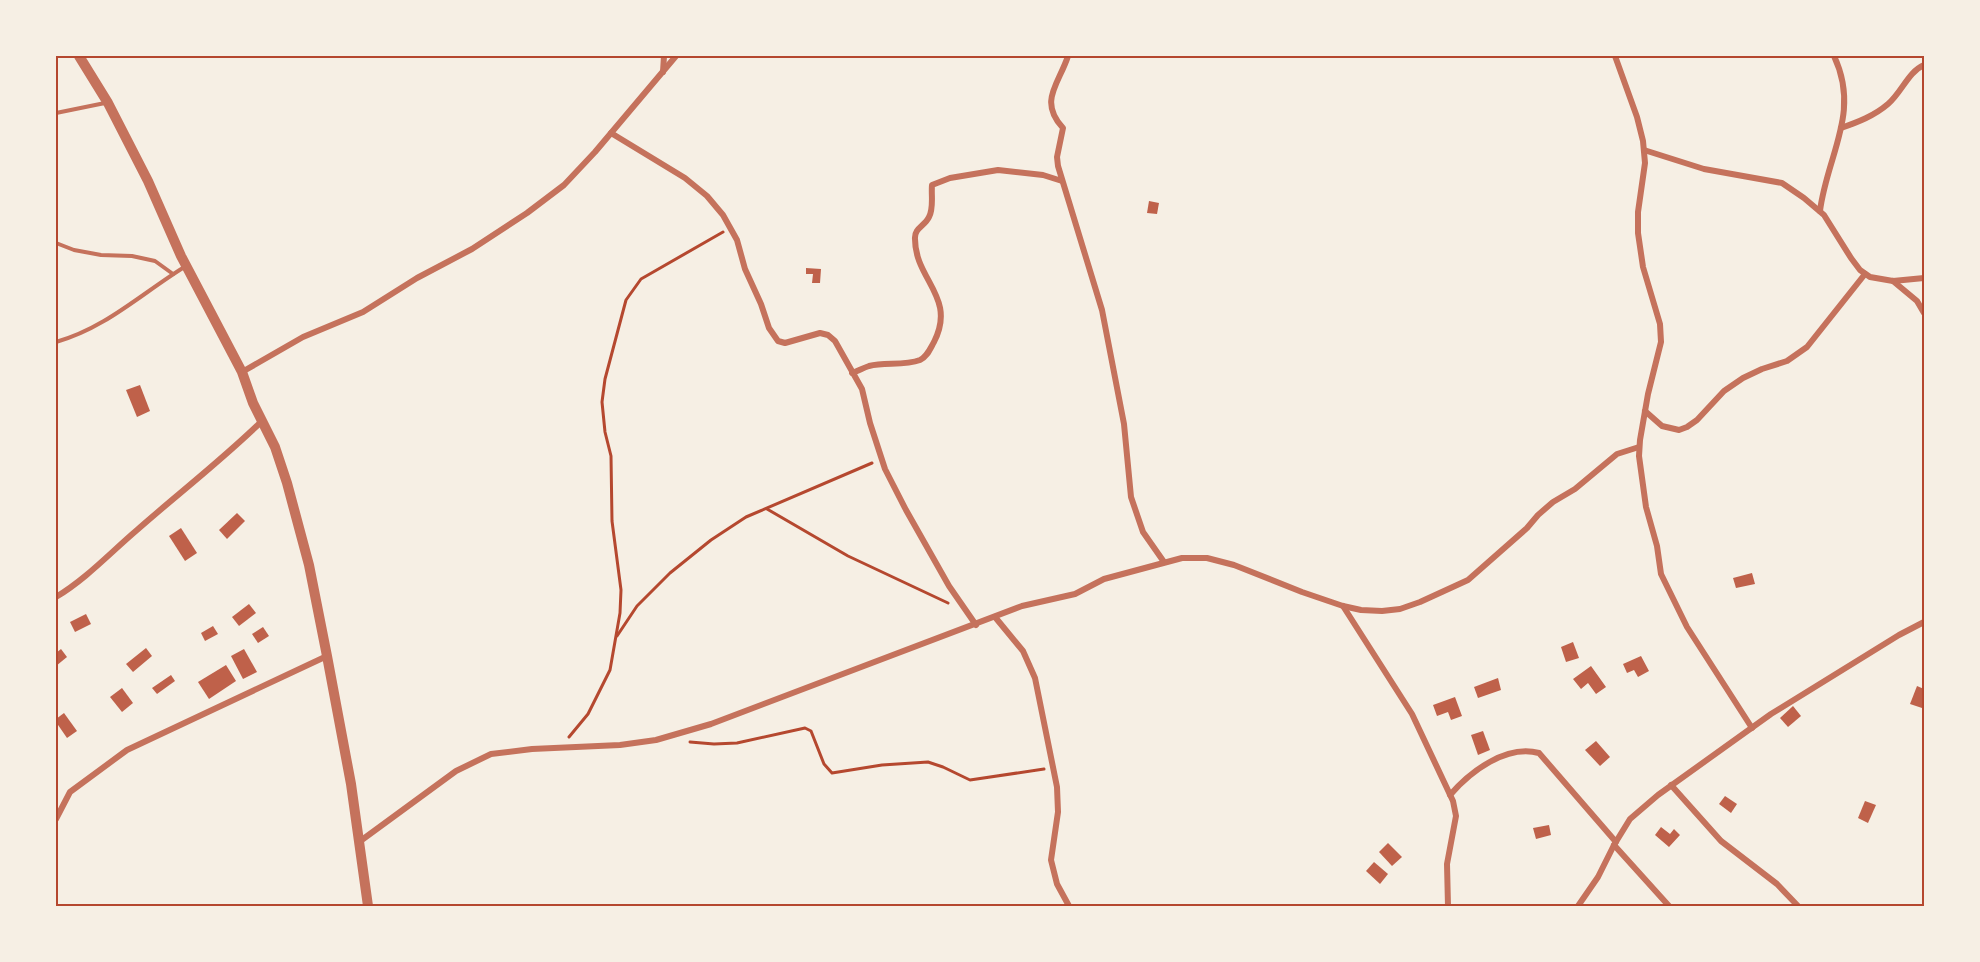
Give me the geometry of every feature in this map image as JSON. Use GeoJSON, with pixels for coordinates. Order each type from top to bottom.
{"type":"FeatureCollection","features":[{"type":"Feature","properties":{"kind":"street"},"geometry":{"type":"LineString","coordinates":[[78,56],[108,103],[148,181],[186,266],[242,372],[253,403],[275,447],[309,565],[351,784],[367,906]]}},
{"type":"Feature","properties":{"kind":"street"},"geometry":{"type":"LineString","coordinates":[[663,73],[664,56]]}},
{"type":"Feature","properties":{"kind":"street"},"geometry":{"type":"LineString","coordinates":[[242,372],[303,337],[363,312],[417,278],[472,249],[527,213],[564,185],[676,56]]}},
{"type":"Feature","properties":{"kind":"street"},"geometry":{"type":"LineString","coordinates":[[1068,56],[1050,101],[1050,110],[1063,128],[1057,157],[1062,182],[1102,310],[1124,424],[1131,497],[1143,532],[1164,562]]}},
{"type":"Feature","properties":{"kind":"street"},"geometry":{"type":"LineString","coordinates":[[1615,56],[1637,117],[1644,150],[1645,163],[1638,212],[1638,233],[1643,267],[1660,324],[1661,342],[1639,447],[1641,482],[1657,546],[1661,574],[1687,627],[1752,728]]}},
{"type":"Feature","properties":{"kind":"street"},"geometry":{"type":"LineString","coordinates":[[1820,211],[1822,192],[1844,120],[1845,88],[1834,56]]}},
{"type":"Feature","properties":{"kind":"street"},"geometry":{"type":"LineString","coordinates":[[1841,128],[1870,117],[1890,103],[1914,72],[1924,65]]}},
{"type":"Feature","properties":{"kind":"street"},"geometry":{"type":"LineString","coordinates":[[611,133],[685,178],[723,215],[737,240],[745,269],[774,337],[778,341],[785,343],[820,333],[828,335],[835,341],[862,389],[882,459],[906,510],[949,586],[976,625]]}},
{"type":"Feature","properties":{"kind":"street"},"geometry":{"type":"LineString","coordinates":[[1644,150],[1704,169],[1782,183],[1820,211],[1851,258],[1865,274],[1893,281],[1924,278]]}},
{"type":"Feature","properties":{"kind":"street"},"geometry":{"type":"LineString","coordinates":[[852,373],[870,366],[919,360],[927,355],[941,328],[942,317],[939,304],[916,252],[914,237],[915,232],[931,214],[932,185],[950,178],[998,171],[1043,175],[1062,182]]}},
{"type":"Feature","properties":{"kind":"street"},"geometry":{"type":"LineString","coordinates":[[1645,411],[1662,426],[1671,429],[1687,427],[1697,420],[1724,391],[1743,378],[1787,361],[1808,347],[1865,274]]}},
{"type":"Feature","properties":{"kind":"street"},"geometry":{"type":"LineString","coordinates":[[1893,281],[1917,301],[1924,314]]}},
{"type":"Feature","properties":{"kind":"street"},"geometry":{"type":"LineString","coordinates":[[56,597],[94,569],[136,530],[230,452],[262,421]]}},
{"type":"Feature","properties":{"kind":"street"},"geometry":{"type":"LineString","coordinates":[[359,842],[456,771],[491,754],[532,749],[620,745],[656,740],[711,724],[1022,606],[1075,594],[1104,579],[1164,562],[1182,558],[1207,558],[1234,565],[1302,592],[1361,610],[1391,610],[1420,602],[1468,580],[1553,502],[1575,489],[1617,454],[1639,447]]}},
{"type":"Feature","properties":{"kind":"street"},"geometry":{"type":"LineString","coordinates":[[1343,606],[1412,714],[1428,753],[1450,795],[1456,816],[1447,864],[1448,906]]}},
{"type":"Feature","properties":{"kind":"street"},"geometry":{"type":"LineString","coordinates":[[995,616],[1023,651],[1035,678],[1053,768],[1058,812],[1051,860],[1057,884],[1069,906]]}},
{"type":"Feature","properties":{"kind":"street"},"geometry":{"type":"LineString","coordinates":[[1578,906],[1598,877],[1630,819],[1671,786],[1752,728],[1924,622]]}},
{"type":"Feature","properties":{"kind":"street"},"geometry":{"type":"LineString","coordinates":[[56,819],[70,792],[127,750],[327,656]]}},
{"type":"Feature","properties":{"kind":"street"},"geometry":{"type":"LineString","coordinates":[[1450,795],[1464,779],[1502,757],[1521,750],[1539,753],[1670,906]]}},
{"type":"Feature","properties":{"kind":"street"},"geometry":{"type":"LineString","coordinates":[[1671,786],[1721,841],[1777,884],[1797,906]]}},
{"type":"Feature","properties":{"kind":"lane"},"geometry":{"type":"LineString","coordinates":[[56,113],[108,103]]}},
{"type":"Feature","properties":{"kind":"lane"},"geometry":{"type":"LineString","coordinates":[[56,243],[83,252],[132,256],[155,261],[173,274]]}},
{"type":"Feature","properties":{"kind":"lane"},"geometry":{"type":"LineString","coordinates":[[56,342],[100,325],[186,266]]}},
{"type":"Feature","properties":{"kind":"path"},"geometry":{"type":"LineString","coordinates":[[560,748],[588,714],[601,691],[610,670],[620,613],[621,590],[612,521],[611,456],[605,432],[602,402],[605,379],[626,300],[641,279],[730,227]]}},
{"type":"Feature","properties":{"kind":"path"},"geometry":{"type":"LineString","coordinates":[[616,637],[637,606],[670,573],[711,540],[746,517],[882,459]]}},
{"type":"Feature","properties":{"kind":"path"},"geometry":{"type":"LineString","coordinates":[[767,509],[848,556],[967,612]]}},
{"type":"Feature","properties":{"kind":"path"},"geometry":{"type":"LineString","coordinates":[[687,742],[714,744],[737,742],[806,728],[811,730],[825,764],[832,773],[882,765],[928,762],[944,766],[970,780],[1053,768]]}},
{"type":"Feature","properties":{"kind":"building"},"geometry":{"type":"Polygon","coordinates":[[[1149,201],[1159,203],[1157,214],[1147,213],[1149,201]]]}},
{"type":"Feature","properties":{"kind":"building"},"geometry":{"type":"Polygon","coordinates":[[[806,268],[821,269],[820,283],[812,283],[813,274],[806,274],[806,268]]]}},
{"type":"Feature","properties":{"kind":"building"},"geometry":{"type":"Polygon","coordinates":[[[140,385],[150,411],[137,417],[126,390],[140,385]]]}},
{"type":"Feature","properties":{"kind":"building"},"geometry":{"type":"Polygon","coordinates":[[[237,513],[245,521],[227,539],[219,530],[237,513]]]}},
{"type":"Feature","properties":{"kind":"building"},"geometry":{"type":"Polygon","coordinates":[[[181,528],[197,553],[185,561],[169,536],[181,528]]]}},
{"type":"Feature","properties":{"kind":"building"},"geometry":{"type":"Polygon","coordinates":[[[1752,573],[1755,584],[1736,588],[1733,578],[1752,573]]]}},
{"type":"Feature","properties":{"kind":"building"},"geometry":{"type":"Polygon","coordinates":[[[249,604],[256,613],[239,626],[232,617],[249,604]]]}},
{"type":"Feature","properties":{"kind":"building"},"geometry":{"type":"Polygon","coordinates":[[[86,614],[91,624],[75,632],[70,622],[86,614]]]}},
{"type":"Feature","properties":{"kind":"building"},"geometry":{"type":"Polygon","coordinates":[[[213,626],[218,634],[205,641],[201,633],[213,626]]]}},
{"type":"Feature","properties":{"kind":"building"},"geometry":{"type":"Polygon","coordinates":[[[263,627],[269,636],[258,643],[252,634],[263,627]]]}},
{"type":"Feature","properties":{"kind":"building"},"geometry":{"type":"Polygon","coordinates":[[[1573,642],[1579,658],[1566,662],[1561,647],[1573,642]]]}},
{"type":"Feature","properties":{"kind":"building"},"geometry":{"type":"Polygon","coordinates":[[[146,648],[152,656],[133,672],[126,664],[146,648]]]}},
{"type":"Feature","properties":{"kind":"building"},"geometry":{"type":"Polygon","coordinates":[[[61,649],[67,657],[56,666],[56,653],[61,649]]]}},
{"type":"Feature","properties":{"kind":"building"},"geometry":{"type":"Polygon","coordinates":[[[244,649],[257,672],[243,679],[231,656],[244,649]]]}},
{"type":"Feature","properties":{"kind":"building"},"geometry":{"type":"Polygon","coordinates":[[[1641,656],[1649,671],[1638,677],[1634,670],[1627,673],[1623,664],[1641,656]]]}},
{"type":"Feature","properties":{"kind":"building"},"geometry":{"type":"Polygon","coordinates":[[[226,665],[236,681],[209,699],[198,682],[226,665]]]}},
{"type":"Feature","properties":{"kind":"building"},"geometry":{"type":"Polygon","coordinates":[[[1591,666],[1606,687],[1596,694],[1588,683],[1581,689],[1573,679],[1591,666]]]}},
{"type":"Feature","properties":{"kind":"building"},"geometry":{"type":"Polygon","coordinates":[[[171,675],[175,681],[157,694],[152,688],[171,675]]]}},
{"type":"Feature","properties":{"kind":"building"},"geometry":{"type":"Polygon","coordinates":[[[1498,678],[1501,690],[1478,698],[1474,687],[1498,678]]]}},
{"type":"Feature","properties":{"kind":"building"},"geometry":{"type":"Polygon","coordinates":[[[1917,686],[1924,689],[1922,708],[1910,704],[1917,686]]]}},
{"type":"Feature","properties":{"kind":"building"},"geometry":{"type":"Polygon","coordinates":[[[122,688],[133,703],[122,712],[110,697],[122,688]]]}},
{"type":"Feature","properties":{"kind":"building"},"geometry":{"type":"Polygon","coordinates":[[[1455,697],[1462,716],[1451,720],[1448,712],[1437,716],[1433,705],[1455,697]]]}},
{"type":"Feature","properties":{"kind":"building"},"geometry":{"type":"Polygon","coordinates":[[[1793,706],[1801,716],[1788,727],[1780,718],[1793,706]]]}},
{"type":"Feature","properties":{"kind":"building"},"geometry":{"type":"Polygon","coordinates":[[[64,713],[77,731],[67,738],[56,722],[56,719],[64,713]]]}},
{"type":"Feature","properties":{"kind":"building"},"geometry":{"type":"Polygon","coordinates":[[[1483,731],[1490,750],[1478,755],[1471,735],[1483,731]]]}},
{"type":"Feature","properties":{"kind":"building"},"geometry":{"type":"Polygon","coordinates":[[[1596,741],[1610,757],[1600,766],[1585,750],[1596,741]]]}},
{"type":"Feature","properties":{"kind":"building"},"geometry":{"type":"Polygon","coordinates":[[[1725,796],[1737,804],[1731,813],[1719,804],[1725,796]]]}},
{"type":"Feature","properties":{"kind":"building"},"geometry":{"type":"Polygon","coordinates":[[[1865,801],[1876,805],[1868,823],[1858,818],[1865,801]]]}},
{"type":"Feature","properties":{"kind":"building"},"geometry":{"type":"Polygon","coordinates":[[[1549,825],[1551,835],[1536,839],[1533,828],[1549,825]]]}},
{"type":"Feature","properties":{"kind":"building"},"geometry":{"type":"Polygon","coordinates":[[[1661,827],[1670,834],[1674,829],[1680,835],[1669,847],[1655,835],[1661,827]]]}},
{"type":"Feature","properties":{"kind":"building"},"geometry":{"type":"Polygon","coordinates":[[[1388,843],[1402,857],[1392,866],[1379,852],[1388,843]]]}},
{"type":"Feature","properties":{"kind":"building"},"geometry":{"type":"Polygon","coordinates":[[[1374,862],[1388,874],[1380,884],[1366,871],[1374,862]]]}}]}
